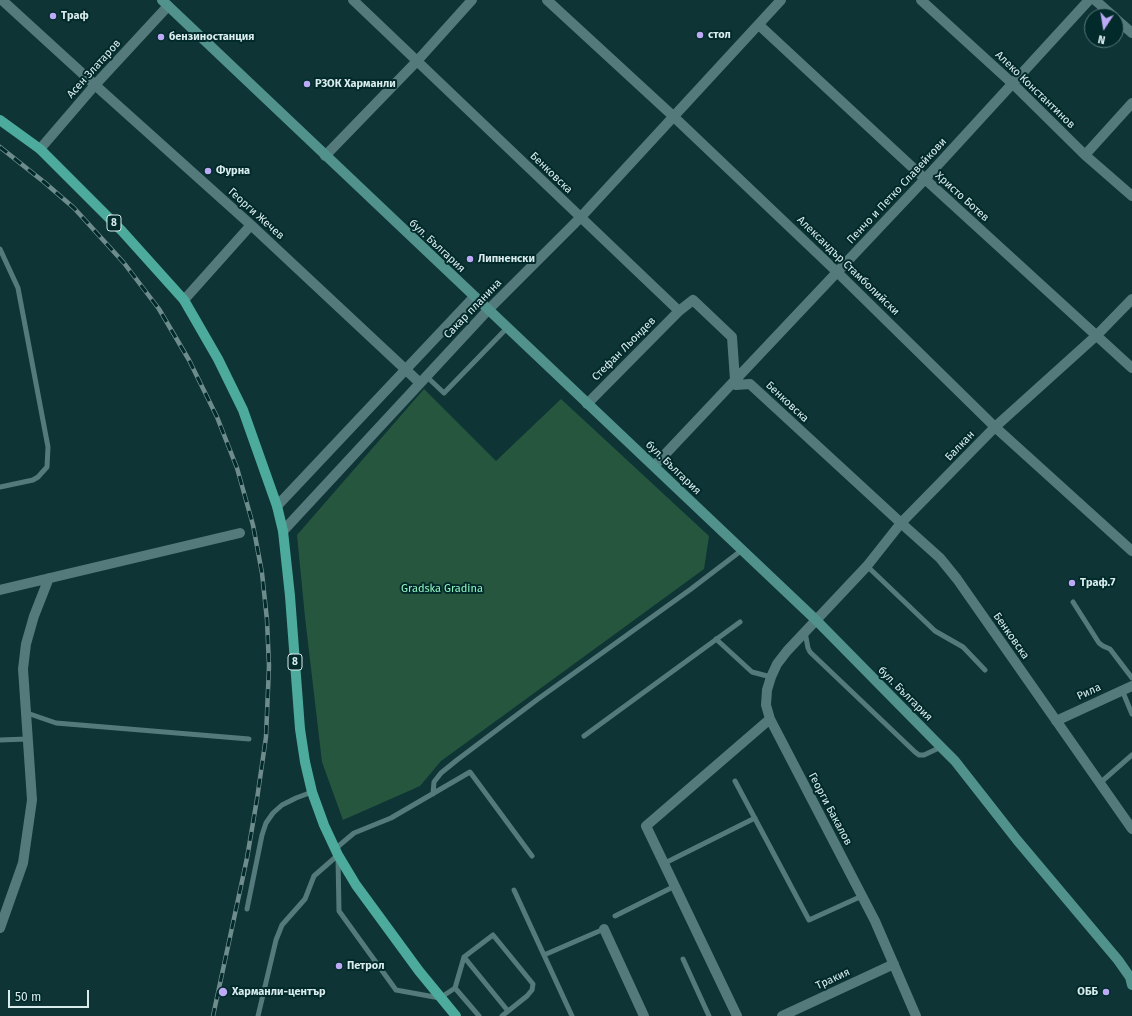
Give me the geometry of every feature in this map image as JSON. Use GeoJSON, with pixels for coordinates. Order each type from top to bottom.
{"type":"FeatureCollection","features":[{"type":"Feature","properties":{"kind":"main road","name":"8"},"geometry":{"type":"LineString","coordinates":[[0,120],[40,149],[122,231],[184,300],[218,360],[243,410],[277,506],[283,531],[290,596],[300,729],[312,792],[336,852],[356,885],[379,918],[440,998],[456,1016]]}},
{"type":"Feature","properties":{"kind":"street","name":"Георги Жечев"},"geometry":{"type":"LineString","coordinates":[[2,0],[95,86],[252,225],[406,370],[423,379]]}},
{"type":"Feature","properties":{"kind":"street","name":"Бенковска"},"geometry":{"type":"LineString","coordinates":[[353,0],[418,60],[580,218],[679,311]]}},
{"type":"Feature","properties":{"kind":"street"},"geometry":{"type":"LineString","coordinates":[[325,156],[418,60],[472,0]]}},
{"type":"Feature","properties":{"kind":"street","name":"Александър Стамболийски"},"geometry":{"type":"LineString","coordinates":[[546,0],[673,116],[838,272],[995,427],[1130,546]]}},
{"type":"Feature","properties":{"kind":"street","name":"Сакар планина"},"geometry":{"type":"LineString","coordinates":[[283,531],[488,310],[580,218],[781,0]]}},
{"type":"Feature","properties":{"kind":"street","name":"Алеко Константинов"},"geometry":{"type":"LineString","coordinates":[[922,0],[1013,84],[1085,155],[1132,196]]}},
{"type":"Feature","properties":{"kind":"street","name":"Пенчо и Петко Славейкови"},"geometry":{"type":"LineString","coordinates":[[654,466],[925,179],[1089,0]]}},
{"type":"Feature","properties":{"kind":"street"},"geometry":{"type":"LineString","coordinates":[[1095,0],[1104,8]]}},
{"type":"Feature","properties":{"kind":"street","name":"Асен Златаров"},"geometry":{"type":"LineString","coordinates":[[40,149],[165,3]]}},
{"type":"Feature","properties":{"kind":"street","name":"бул. България"},"geometry":{"type":"LineString","coordinates":[[165,3],[816,620],[942,747],[955,761],[1017,840],[1118,960],[1130,977],[1132,985]]}},
{"type":"Feature","properties":{"kind":"street","name":"Христо Ботев"},"geometry":{"type":"LineString","coordinates":[[759,25],[1132,368]]}},
{"type":"Feature","properties":{"kind":"street"},"geometry":{"type":"LineString","coordinates":[[1124,26],[1132,33]]}},
{"type":"Feature","properties":{"kind":"street"},"geometry":{"type":"LineString","coordinates":[[1085,155],[1132,103]]}},
{"type":"Feature","properties":{"kind":"street"},"geometry":{"type":"LineString","coordinates":[[184,300],[252,225]]}},
{"type":"Feature","properties":{"kind":"street","name":"Сакар планина"},"geometry":{"type":"LineString","coordinates":[[277,506],[474,297]]}},
{"type":"Feature","properties":{"kind":"street","name":"Балкан"},"geometry":{"type":"LineString","coordinates":[[816,620],[867,566],[901,524],[995,427],[1097,335],[1132,299]]}},
{"type":"Feature","properties":{"kind":"street"},"geometry":{"type":"LineString","coordinates":[[679,311],[693,300],[732,337],[735,380]]}},
{"type":"Feature","properties":{"kind":"street","name":"Стефан Льондев"},"geometry":{"type":"LineString","coordinates":[[587,404],[679,311]]}},
{"type":"Feature","properties":{"kind":"street","name":"Бенковска"},"geometry":{"type":"LineString","coordinates":[[735,380],[736,385],[750,384],[901,524],[940,558],[1132,829]]}},
{"type":"Feature","properties":{"kind":"street"},"geometry":{"type":"LineString","coordinates":[[0,590],[240,533]]}},
{"type":"Feature","properties":{"kind":"street"},"geometry":{"type":"LineString","coordinates":[[0,928],[23,863],[32,800],[23,668],[26,644],[34,616],[50,578]]}},
{"type":"Feature","properties":{"kind":"street","name":"Георги Бакалов"},"geometry":{"type":"LineString","coordinates":[[816,620],[777,664],[770,677],[766,705],[770,719],[875,921],[916,1016]]}},
{"type":"Feature","properties":{"kind":"street","name":"Рила"},"geometry":{"type":"LineString","coordinates":[[1056,721],[1132,686]]}},
{"type":"Feature","properties":{"kind":"street"},"geometry":{"type":"LineString","coordinates":[[737,1016],[646,826],[770,719]]}},
{"type":"Feature","properties":{"kind":"street"},"geometry":{"type":"LineString","coordinates":[[604,929],[644,1016]]}},
{"type":"Feature","properties":{"kind":"street","name":"Тракия"},"geometry":{"type":"LineString","coordinates":[[782,1016],[894,964]]}},
{"type":"Feature","properties":{"kind":"lane"},"geometry":{"type":"LineString","coordinates":[[0,249],[18,288],[48,447],[47,468],[38,478],[0,487]]}},
{"type":"Feature","properties":{"kind":"lane"},"geometry":{"type":"LineString","coordinates":[[423,379],[444,393],[507,328]]}},
{"type":"Feature","properties":{"kind":"lane"},"geometry":{"type":"LineString","coordinates":[[433,794],[434,782],[441,773],[457,760],[742,550]]}},
{"type":"Feature","properties":{"kind":"lane"},"geometry":{"type":"LineString","coordinates":[[867,566],[935,632],[963,647],[985,670]]}},
{"type":"Feature","properties":{"kind":"lane"},"geometry":{"type":"LineString","coordinates":[[1073,602],[1099,643],[1110,649],[1132,678]]}},
{"type":"Feature","properties":{"kind":"lane"},"geometry":{"type":"LineString","coordinates":[[584,736],[740,622]]}},
{"type":"Feature","properties":{"kind":"lane"},"geometry":{"type":"LineString","coordinates":[[805,631],[810,652],[915,752],[924,755],[942,747]]}},
{"type":"Feature","properties":{"kind":"lane"},"geometry":{"type":"LineString","coordinates":[[716,639],[752,672],[770,677]]}},
{"type":"Feature","properties":{"kind":"lane"},"geometry":{"type":"LineString","coordinates":[[1122,690],[1132,714]]}},
{"type":"Feature","properties":{"kind":"lane"},"geometry":{"type":"LineString","coordinates":[[27,713],[56,723],[249,739]]}},
{"type":"Feature","properties":{"kind":"lane"},"geometry":{"type":"LineString","coordinates":[[0,740],[27,739]]}},
{"type":"Feature","properties":{"kind":"lane"},"geometry":{"type":"LineString","coordinates":[[1100,783],[1132,755]]}},
{"type":"Feature","properties":{"kind":"lane"},"geometry":{"type":"LineString","coordinates":[[258,1016],[274,947],[282,925],[305,899],[314,876],[354,833],[391,818],[470,772],[532,856]]}},
{"type":"Feature","properties":{"kind":"lane"},"geometry":{"type":"LineString","coordinates":[[735,781],[809,920],[862,896]]}},
{"type":"Feature","properties":{"kind":"lane"},"geometry":{"type":"LineString","coordinates":[[246,909],[266,823],[273,813],[282,805],[312,792]]}},
{"type":"Feature","properties":{"kind":"lane"},"geometry":{"type":"LineString","coordinates":[[664,864],[755,818]]}},
{"type":"Feature","properties":{"kind":"lane"},"geometry":{"type":"LineString","coordinates":[[336,852],[339,911],[396,990],[440,998],[455,988],[464,957],[493,935],[533,984],[532,990],[528,996],[502,1016]]}},
{"type":"Feature","properties":{"kind":"lane"},"geometry":{"type":"LineString","coordinates":[[615,916],[675,886]]}},
{"type":"Feature","properties":{"kind":"lane"},"geometry":{"type":"LineString","coordinates":[[514,890],[572,1016]]}},
{"type":"Feature","properties":{"kind":"lane"},"geometry":{"type":"LineString","coordinates":[[544,955],[604,929]]}},
{"type":"Feature","properties":{"kind":"lane"},"geometry":{"type":"LineString","coordinates":[[464,957],[508,1011]]}},
{"type":"Feature","properties":{"kind":"lane"},"geometry":{"type":"LineString","coordinates":[[683,959],[709,1016]]}},
{"type":"Feature","properties":{"kind":"lane"},"geometry":{"type":"LineString","coordinates":[[455,988],[478,1016]]}},
{"type":"Feature","properties":{"kind":"green space","name":"Gradska Gradina"},"geometry":{"type":"Polygon","coordinates":[[[424,389],[496,461],[561,399],[709,536],[704,569],[441,761],[420,786],[343,820],[322,762],[297,535],[424,389]]]}},
{"type":"Feature","properties":{"kind":"railway"},"geometry":{"type":"LineString","coordinates":[[0,147],[74,208],[124,263],[159,309],[189,360],[217,417],[237,468],[253,525],[262,573],[267,620],[269,666],[266,737],[247,858],[213,1016]]}},
{"type":"Feature","properties":{"kind":"place","name":"Траф"},"geometry":{"type":"Point","coordinates":[53,16]}},
{"type":"Feature","properties":{"kind":"place","name":"стол"},"geometry":{"type":"Point","coordinates":[700,35]}},
{"type":"Feature","properties":{"kind":"place","name":"бензиностанция"},"geometry":{"type":"Point","coordinates":[161,37]}},
{"type":"Feature","properties":{"kind":"place","name":"РЗОК Харманли"},"geometry":{"type":"Point","coordinates":[307,84]}},
{"type":"Feature","properties":{"kind":"place","name":"Фурна"},"geometry":{"type":"Point","coordinates":[208,171]}},
{"type":"Feature","properties":{"kind":"place","name":"Липненски"},"geometry":{"type":"Point","coordinates":[470,259]}},
{"type":"Feature","properties":{"kind":"place","name":"Траф.7"},"geometry":{"type":"Point","coordinates":[1072,583]}},
{"type":"Feature","properties":{"kind":"place","name":"Петрол"},"geometry":{"type":"Point","coordinates":[339,966]}},
{"type":"Feature","properties":{"kind":"place","name":"Харманли-център"},"geometry":{"type":"Point","coordinates":[223,992]}},
{"type":"Feature","properties":{"kind":"place","name":"ОББ"},"geometry":{"type":"Point","coordinates":[1106,992]}}]}
